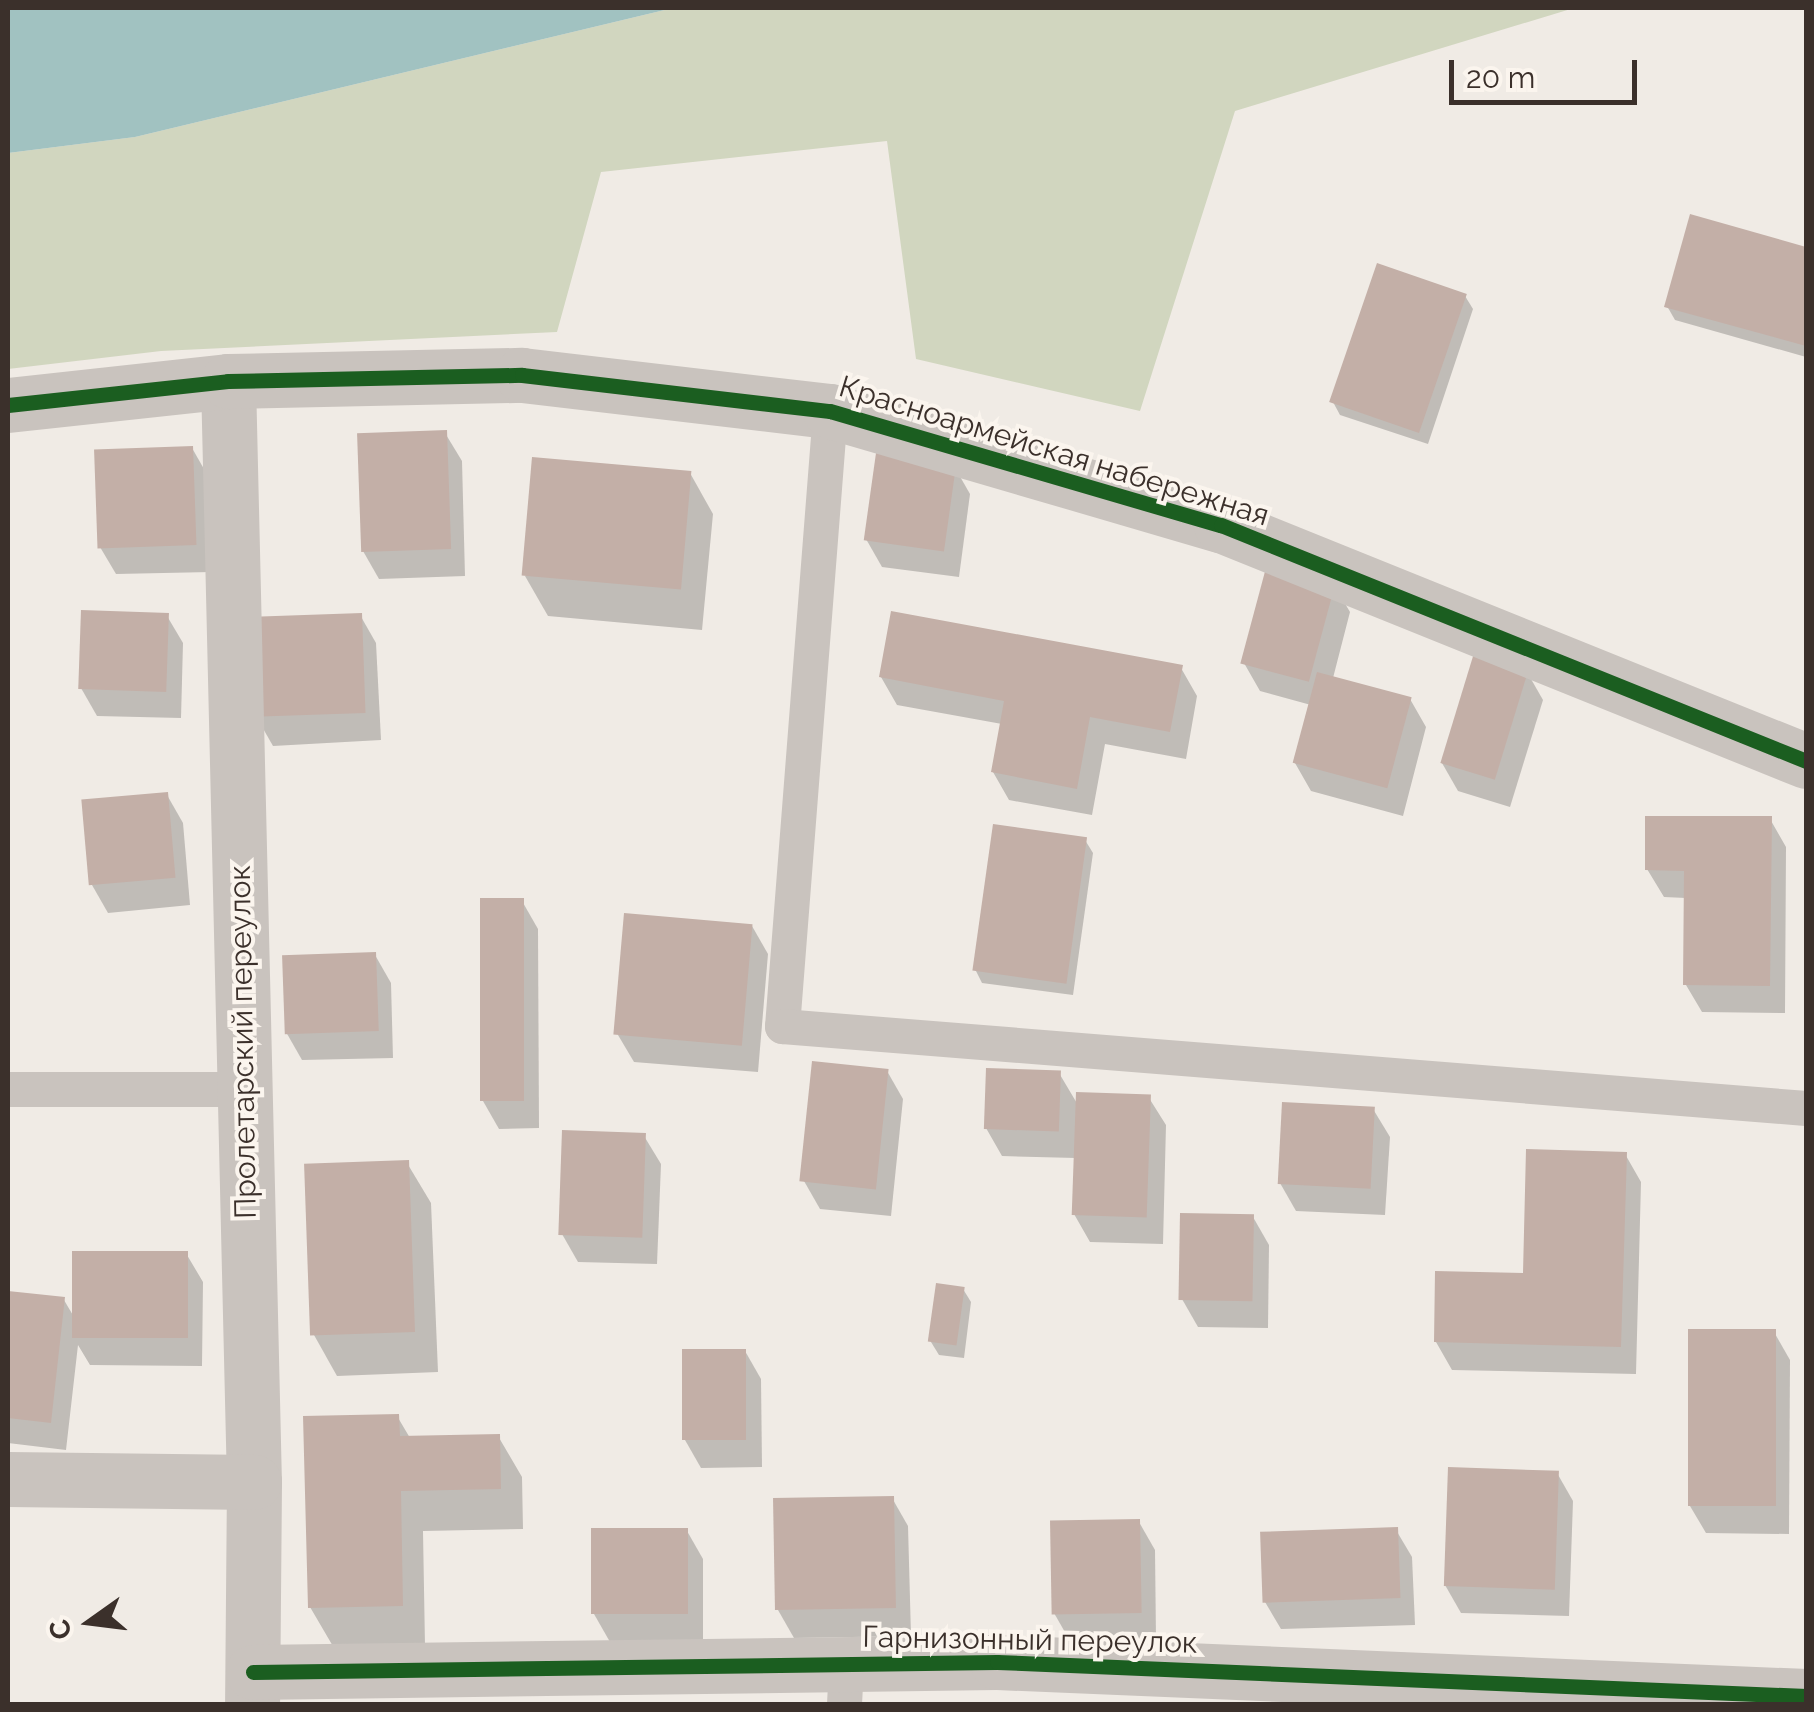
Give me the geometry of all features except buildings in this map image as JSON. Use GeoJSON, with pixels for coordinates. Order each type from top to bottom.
{"type":"FeatureCollection","features":[{"type":"Feature","properties":{"kind":"street","name":"Красноармейская набережная"},"geometry":{"type":"LineString","coordinates":[[8,405],[228,380],[522,375],[830,411],[1221,525],[1806,761]]}},
{"type":"Feature","properties":{"kind":"street","name":"Пролетарский переулок"},"geometry":{"type":"LineString","coordinates":[[228,380],[254,1482],[252,1688]]}},
{"type":"Feature","properties":{"kind":"street"},"geometry":{"type":"LineString","coordinates":[[8,1479],[254,1482]]}},
{"type":"Feature","properties":{"kind":"street","name":"Гарнизонный переулок"},"geometry":{"type":"LineString","coordinates":[[252,1688],[845,1684],[997,1662],[1806,1696]]}},
{"type":"Feature","properties":{"kind":"lane"},"geometry":{"type":"LineString","coordinates":[[830,411],[782,1026],[1806,1108]]}},
{"type":"Feature","properties":{"kind":"lane"},"geometry":{"type":"LineString","coordinates":[[8,1090],[244,1089]]}},
{"type":"Feature","properties":{"kind":"green space"},"geometry":{"type":"Polygon","coordinates":[[[673,8],[1574,8],[1235,111],[1140,411],[916,359],[887,141],[601,172],[557,332],[161,351],[8,369],[8,153],[135,137],[673,8]]]}},
{"type":"Feature","properties":{"kind":"water"},"geometry":{"type":"Polygon","coordinates":[[[8,8],[673,8],[135,137],[8,153],[8,8]]]}},
{"type":"Feature","properties":{"kind":"cycle path"},"geometry":{"type":"LineString","coordinates":[[8,405],[228,381],[522,375],[830,411],[1221,525],[1806,761]]}},
{"type":"Feature","properties":{"kind":"cycle path"},"geometry":{"type":"LineString","coordinates":[[253,1672],[997,1662],[1806,1696]]}}]}
